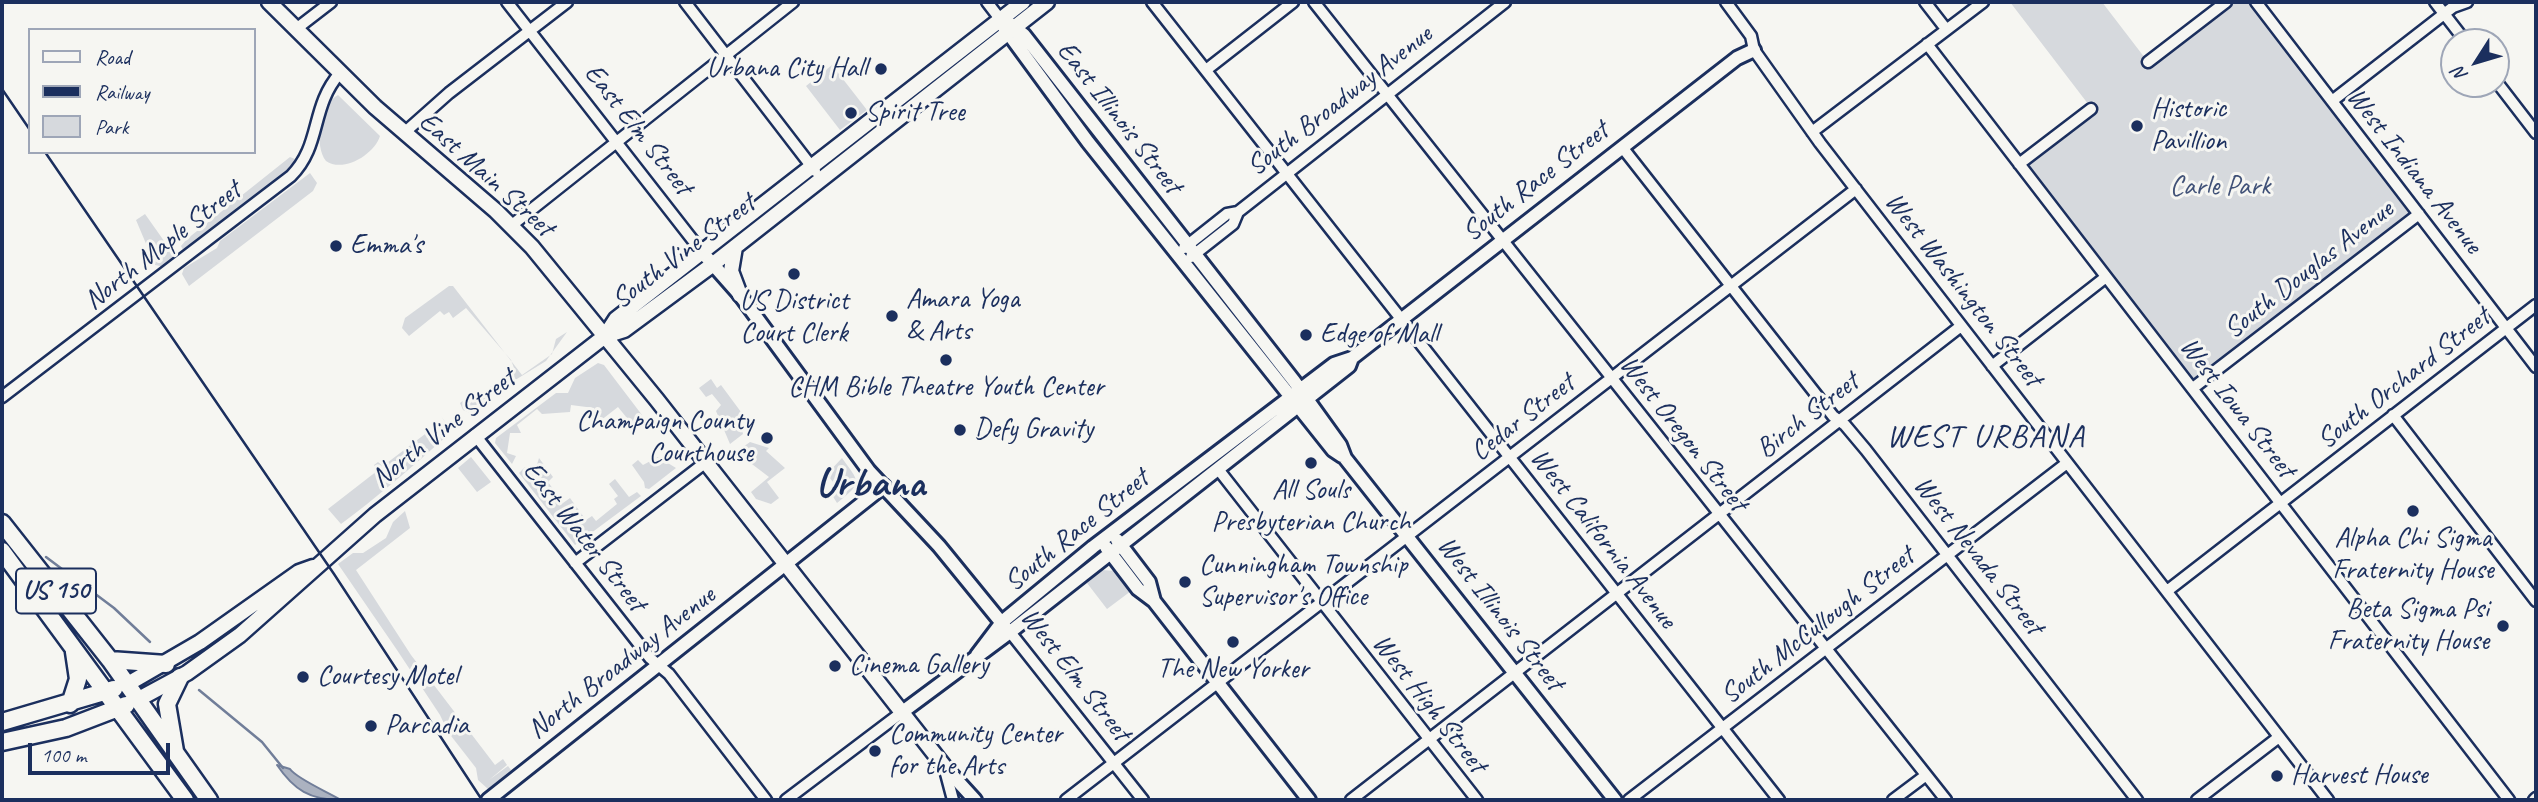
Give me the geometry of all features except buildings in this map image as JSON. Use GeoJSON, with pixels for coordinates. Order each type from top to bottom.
{"type":"FeatureCollection","features":[{"type":"Feature","properties":{"kind":"main road","name":"East Main Street"},"geometry":{"type":"LineString","coordinates":[[269,2],[404,133],[512,225],[706,462],[944,766]]}},
{"type":"Feature","properties":{"kind":"main road","name":"South Vine Street"},"geometry":{"type":"LineString","coordinates":[[605,336],[616,319],[1023,2]]}},
{"type":"Feature","properties":{"kind":"main road","name":"South Vine Street"},"geometry":{"type":"LineString","coordinates":[[605,336],[624,330],[712,265],[1047,2]]}},
{"type":"Feature","properties":{"kind":"main road"},"geometry":{"type":"LineString","coordinates":[[943,64],[953,76]]}},
{"type":"Feature","properties":{"kind":"main road"},"geometry":{"type":"LineString","coordinates":[[865,125],[875,137]]}},
{"type":"Feature","properties":{"kind":"main road"},"geometry":{"type":"LineString","coordinates":[[735,246],[731,271],[740,295]]}},
{"type":"Feature","properties":{"kind":"main road","name":"North Vine Street"},"geometry":{"type":"LineString","coordinates":[[137,700],[180,677],[240,635],[317,565],[475,435],[605,336]]}},
{"type":"Feature","properties":{"kind":"main road","name":"US 150"},"geometry":{"type":"LineString","coordinates":[[2,523],[110,660],[126,685]]}},
{"type":"Feature","properties":{"kind":"main road","name":"US 150"},"geometry":{"type":"LineString","coordinates":[[2,551],[117,710]]}},
{"type":"Feature","properties":{"kind":"main road","name":"North Vine Street"},"geometry":{"type":"LineString","coordinates":[[126,685],[166,664],[299,572],[317,565]]}},
{"type":"Feature","properties":{"kind":"main road"},"geometry":{"type":"LineString","coordinates":[[70,704],[78,679],[74,649]]}},
{"type":"Feature","properties":{"kind":"main road"},"geometry":{"type":"LineString","coordinates":[[110,660],[166,664]]}},
{"type":"Feature","properties":{"kind":"main road"},"geometry":{"type":"LineString","coordinates":[[176,757],[167,704],[180,677]]}},
{"type":"Feature","properties":{"kind":"main road"},"geometry":{"type":"LineString","coordinates":[[2,722],[70,704],[126,685],[209,800]]}},
{"type":"Feature","properties":{"kind":"main road"},"geometry":{"type":"LineString","coordinates":[[2,743],[66,728],[137,700]]}},
{"type":"Feature","properties":{"kind":"main road"},"geometry":{"type":"LineString","coordinates":[[117,710],[185,800]]}},
{"type":"Feature","properties":{"kind":"street"},"geometry":{"type":"LineString","coordinates":[[296,29],[331,2]]}},
{"type":"Feature","properties":{"kind":"street","name":"East Elm Street"},"geometry":{"type":"LineString","coordinates":[[507,2],[712,265],[740,295],[869,471],[884,486]]}},
{"type":"Feature","properties":{"kind":"street"},"geometry":{"type":"LineString","coordinates":[[404,133],[433,106],[567,2]]}},
{"type":"Feature","properties":{"kind":"street"},"geometry":{"type":"LineString","coordinates":[[685,2],[821,179]]}},
{"type":"Feature","properties":{"kind":"street"},"geometry":{"type":"LineString","coordinates":[[512,225],[793,2]]}},
{"type":"Feature","properties":{"kind":"street","name":"East Illinois Street"},"geometry":{"type":"LineString","coordinates":[[987,2],[1044,72],[1180,259]]}},
{"type":"Feature","properties":{"kind":"street","name":"West California Avenue"},"geometry":{"type":"LineString","coordinates":[[1152,2],[1779,800]]}},
{"type":"Feature","properties":{"kind":"street"},"geometry":{"type":"LineString","coordinates":[[1206,70],[1293,2]]}},
{"type":"Feature","properties":{"kind":"street","name":"West Oregon Street"},"geometry":{"type":"LineString","coordinates":[[1314,2],[1946,800]]}},
{"type":"Feature","properties":{"kind":"street","name":"South Broadway Avenue"},"geometry":{"type":"LineString","coordinates":[[1180,259],[1191,249],[1233,224],[1238,212],[1505,2]]}},
{"type":"Feature","properties":{"kind":"street","name":"West Washington Street"},"geometry":{"type":"LineString","coordinates":[[1726,2],[1751,36],[1754,50],[1812,132],[2328,800]]}},
{"type":"Feature","properties":{"kind":"street"},"geometry":{"type":"LineString","coordinates":[[1925,2],[1946,29]]}},
{"type":"Feature","properties":{"kind":"street"},"geometry":{"type":"LineString","coordinates":[[1812,132],[1983,2]]}},
{"type":"Feature","properties":{"kind":"street"},"geometry":{"type":"LineString","coordinates":[[2148,62],[2226,2]]}},
{"type":"Feature","properties":{"kind":"street","name":"West Indiana Avenue"},"geometry":{"type":"LineString","coordinates":[[2256,2],[2536,367]]}},
{"type":"Feature","properties":{"kind":"street"},"geometry":{"type":"LineString","coordinates":[[2435,2],[2452,8],[2460,28]]}},
{"type":"Feature","properties":{"kind":"street"},"geometry":{"type":"LineString","coordinates":[[2332,101],[2452,8],[2467,2]]}},
{"type":"Feature","properties":{"kind":"street","name":"West Iowa Street"},"geometry":{"type":"LineString","coordinates":[[1927,44],[2509,800]]}},
{"type":"Feature","properties":{"kind":"street","name":"South Race Street"},"geometry":{"type":"LineString","coordinates":[[786,800],[977,654],[1107,537],[1299,398],[1349,366],[1352,358],[1401,318],[1737,58],[1754,50]]}},
{"type":"Feature","properties":{"kind":"street","name":"East Illinois Street"},"geometry":{"type":"LineString","coordinates":[[1044,72],[1191,249]]}},
{"type":"Feature","properties":{"kind":"street","name":"North Maple Street"},"geometry":{"type":"LineString","coordinates":[[2,397],[291,176],[308,155],[320,104],[340,73]]}},
{"type":"Feature","properties":{"kind":"street"},"geometry":{"type":"LineString","coordinates":[[2510,98],[2536,133]]}},
{"type":"Feature","properties":{"kind":"street"},"geometry":{"type":"LineString","coordinates":[[2019,164],[2091,109]]}},
{"type":"Feature","properties":{"kind":"street","name":"West Nevada Street"},"geometry":{"type":"LineString","coordinates":[[1622,147],[1730,286],[1948,555],[2137,800]]}},
{"type":"Feature","properties":{"kind":"street","name":"Cedar Street"},"geometry":{"type":"LineString","coordinates":[[1066,800],[1856,189]]}},
{"type":"Feature","properties":{"kind":"street","name":"South Douglas Avenue"},"geometry":{"type":"LineString","coordinates":[[2193,388],[2419,214]]}},
{"type":"Feature","properties":{"kind":"street","name":"West Illinois Street"},"geometry":{"type":"LineString","coordinates":[[1191,249],[1299,398],[1333,450],[1345,458],[1408,536],[1615,800]]}},
{"type":"Feature","properties":{"kind":"street","name":"West Illinois Street"},"geometry":{"type":"LineString","coordinates":[[1180,259],[1299,398]]}},
{"type":"Feature","properties":{"kind":"street"},"geometry":{"type":"LineString","coordinates":[[1992,366],[2106,277]]}},
{"type":"Feature","properties":{"kind":"street","name":"South Orchard Street"},"geometry":{"type":"LineString","coordinates":[[2166,591],[2536,305]]}},
{"type":"Feature","properties":{"kind":"street","name":"Birch Street"},"geometry":{"type":"LineString","coordinates":[[1351,800],[1961,326]]}},
{"type":"Feature","properties":{"kind":"street","name":"South Race Street"},"geometry":{"type":"LineString","coordinates":[[1006,627],[1121,544],[1218,469],[1299,398]]}},
{"type":"Feature","properties":{"kind":"street"},"geometry":{"type":"LineString","coordinates":[[2393,415],[2536,601]]}},
{"type":"Feature","properties":{"kind":"street","name":"East Water Street"},"geometry":{"type":"LineString","coordinates":[[475,435],[650,658],[669,674],[766,800]]}},
{"type":"Feature","properties":{"kind":"street"},"geometry":{"type":"LineString","coordinates":[[575,563],[706,462]]}},
{"type":"Feature","properties":{"kind":"street","name":"South McCullough Street"},"geometry":{"type":"LineString","coordinates":[[1629,800],[2067,463]]}},
{"type":"Feature","properties":{"kind":"street","name":"West High Street"},"geometry":{"type":"LineString","coordinates":[[1218,469],[1476,800]]}},
{"type":"Feature","properties":{"kind":"street"},"geometry":{"type":"LineString","coordinates":[[786,564],[884,486]]}},
{"type":"Feature","properties":{"kind":"street","name":"West Elm Street"},"geometry":{"type":"LineString","coordinates":[[884,486],[1006,627],[1143,800]]}},
{"type":"Feature","properties":{"kind":"street"},"geometry":{"type":"LineString","coordinates":[[1107,537],[1121,544],[1149,582],[1154,601]]}},
{"type":"Feature","properties":{"kind":"street"},"geometry":{"type":"LineString","coordinates":[[1107,537],[1110,552],[1138,589],[1154,601],[1309,800]]}},
{"type":"Feature","properties":{"kind":"street","name":"North Broadway Avenue"},"geometry":{"type":"LineString","coordinates":[[488,800],[786,564]]}},
{"type":"Feature","properties":{"kind":"street"},"geometry":{"type":"LineString","coordinates":[[2197,800],[2278,737]]}},
{"type":"Feature","properties":{"kind":"street"},"geometry":{"type":"LineString","coordinates":[[944,766],[953,800]]}},
{"type":"Feature","properties":{"kind":"street"},"geometry":{"type":"LineString","coordinates":[[944,766],[975,800]]}},
{"type":"Feature","properties":{"kind":"street"},"geometry":{"type":"LineString","coordinates":[[1894,800],[1925,776]]}},
{"type":"Feature","properties":{"kind":"green space","name":"Carle Park"},"geometry":{"type":"Polygon","coordinates":[[[2010,2],[2102,2],[2148,62],[2226,2],[2256,2],[2419,214],[2193,388],[2026,166],[2095,113],[2010,2]]]}},
{"type":"Feature","properties":{"kind":"green space"},"geometry":{"type":"Polygon","coordinates":[[[832,65],[867,110],[840,130],[806,86],[832,65]]]}},
{"type":"Feature","properties":{"kind":"green space"},"geometry":{"type":"Polygon","coordinates":[[[338,95],[380,136],[365,155],[341,165],[326,161],[320,146],[320,126],[326,107],[338,95]]]}},
{"type":"Feature","properties":{"kind":"green space"},"geometry":{"type":"Polygon","coordinates":[[[290,157],[295,159],[297,164],[285,175],[190,249],[183,250],[181,246],[187,239],[290,157]]]}},
{"type":"Feature","properties":{"kind":"green space"},"geometry":{"type":"Polygon","coordinates":[[[310,173],[317,183],[313,191],[189,286],[182,274],[184,268],[217,248],[220,241],[310,173]]]}},
{"type":"Feature","properties":{"kind":"green space"},"geometry":{"type":"Polygon","coordinates":[[[145,214],[174,255],[165,267],[155,265],[136,220],[145,214]]]}},
{"type":"Feature","properties":{"kind":"green space"},"geometry":{"type":"Polygon","coordinates":[[[449,286],[453,286],[505,353],[466,308],[453,318],[449,312],[444,315],[440,311],[409,336],[402,328],[405,318],[449,286]]]}},
{"type":"Feature","properties":{"kind":"green space"},"geometry":{"type":"Polygon","coordinates":[[[567,332],[553,352],[556,339],[567,332]]]}},
{"type":"Feature","properties":{"kind":"green space"},"geometry":{"type":"Polygon","coordinates":[[[550,355],[546,361],[478,403],[470,413],[463,410],[460,403],[464,400],[469,404],[514,368],[512,362],[522,375],[550,355]]]}},
{"type":"Feature","properties":{"kind":"green space"},"geometry":{"type":"Polygon","coordinates":[[[598,363],[604,365],[642,415],[631,423],[618,407],[600,421],[594,408],[571,405],[570,412],[542,414],[537,409],[517,425],[521,433],[510,433],[507,453],[516,456],[512,464],[495,443],[496,438],[556,393],[568,393],[575,378],[598,363]]]}},
{"type":"Feature","properties":{"kind":"green space"},"geometry":{"type":"Polygon","coordinates":[[[711,379],[717,388],[721,385],[741,412],[739,420],[743,434],[730,444],[716,411],[721,405],[712,394],[706,397],[699,388],[711,379]]]}},
{"type":"Feature","properties":{"kind":"green space"},"geometry":{"type":"Polygon","coordinates":[[[446,423],[451,431],[447,436],[341,524],[328,509],[377,471],[374,465],[378,462],[383,466],[433,428],[446,423]]]}},
{"type":"Feature","properties":{"kind":"green space"},"geometry":{"type":"Polygon","coordinates":[[[750,442],[769,448],[766,451],[785,468],[767,482],[779,498],[771,504],[756,499],[751,492],[769,477],[736,452],[750,442]]]}},
{"type":"Feature","properties":{"kind":"green space"},"geometry":{"type":"Polygon","coordinates":[[[471,457],[491,482],[477,492],[458,468],[471,457]]]}},
{"type":"Feature","properties":{"kind":"green space"},"geometry":{"type":"Polygon","coordinates":[[[658,457],[676,468],[649,489],[645,488],[632,465],[638,460],[643,465],[658,457]]]}},
{"type":"Feature","properties":{"kind":"green space"},"geometry":{"type":"Polygon","coordinates":[[[539,458],[553,477],[548,482],[563,503],[570,498],[586,520],[592,516],[596,521],[617,504],[614,499],[618,496],[609,484],[615,479],[629,497],[637,492],[641,496],[575,545],[519,473],[525,467],[536,468],[539,458]]]}},
{"type":"Feature","properties":{"kind":"green space"},"geometry":{"type":"Polygon","coordinates":[[[842,458],[856,482],[852,490],[837,503],[832,495],[838,489],[827,474],[842,458]]]}},
{"type":"Feature","properties":{"kind":"green space"},"geometry":{"type":"Polygon","coordinates":[[[405,511],[410,528],[356,570],[411,655],[495,765],[503,759],[507,765],[489,780],[508,766],[511,770],[488,789],[478,780],[476,768],[448,732],[440,715],[338,564],[353,553],[363,553],[386,538],[393,522],[405,511]]]}},
{"type":"Feature","properties":{"kind":"green space"},"geometry":{"type":"Polygon","coordinates":[[[1102,570],[1115,571],[1131,591],[1107,609],[1087,583],[1102,570]]]}},
{"type":"Feature","properties":{"kind":"shaded area"},"geometry":{"type":"Polygon","coordinates":[[[277,765],[290,769],[341,800],[320,798],[304,792],[290,781],[277,765]]]}},
{"type":"Feature","properties":{"kind":"waterway"},"geometry":{"type":"LineString","coordinates":[[46,557],[114,608],[150,642]]}},
{"type":"Feature","properties":{"kind":"waterway"},"geometry":{"type":"LineString","coordinates":[[199,690],[262,742],[283,768]]}},
{"type":"Feature","properties":{"kind":"railway"},"geometry":{"type":"LineString","coordinates":[[2,89],[28,127]]}},
{"type":"Feature","properties":{"kind":"railway"},"geometry":{"type":"LineString","coordinates":[[46,154],[334,574],[482,800]]}},
{"type":"Feature","properties":{"kind":"place","name":"Urbana City Hall"},"geometry":{"type":"Point","coordinates":[881,69]}},
{"type":"Feature","properties":{"kind":"place","name":"Spirit Tree"},"geometry":{"type":"Point","coordinates":[851,113]}},
{"type":"Feature","properties":{"kind":"place","name":"Historic Pavillion"},"geometry":{"type":"Point","coordinates":[2137,126]}},
{"type":"Feature","properties":{"kind":"place","name":"Emma's"},"geometry":{"type":"Point","coordinates":[336,246]}},
{"type":"Feature","properties":{"kind":"place","name":"US District Court Clerk"},"geometry":{"type":"Point","coordinates":[794,274]}},
{"type":"Feature","properties":{"kind":"place","name":"Amara Yoga & Arts"},"geometry":{"type":"Point","coordinates":[892,316]}},
{"type":"Feature","properties":{"kind":"place","name":"Edge of Mall"},"geometry":{"type":"Point","coordinates":[1306,335]}},
{"type":"Feature","properties":{"kind":"place","name":"CHM Bible Theatre Youth Center"},"geometry":{"type":"Point","coordinates":[946,360]}},
{"type":"Feature","properties":{"kind":"place","name":"Defy Gravity"},"geometry":{"type":"Point","coordinates":[960,430]}},
{"type":"Feature","properties":{"kind":"place","name":"Champaign County Courthouse"},"geometry":{"type":"Point","coordinates":[767,438]}},
{"type":"Feature","properties":{"kind":"place","name":"All Souls Presbyterian Church"},"geometry":{"type":"Point","coordinates":[1311,463]}},
{"type":"Feature","properties":{"kind":"place","name":"Alpha Chi Sigma Fraternity House"},"geometry":{"type":"Point","coordinates":[2413,511]}},
{"type":"Feature","properties":{"kind":"place","name":"Cunningham Township Supervisor's Office"},"geometry":{"type":"Point","coordinates":[1185,582]}},
{"type":"Feature","properties":{"kind":"place","name":"Beta Sigma Psi Fraternity House"},"geometry":{"type":"Point","coordinates":[2503,626]}},
{"type":"Feature","properties":{"kind":"place","name":"The New Yorker"},"geometry":{"type":"Point","coordinates":[1233,642]}},
{"type":"Feature","properties":{"kind":"place","name":"Cinema Gallery"},"geometry":{"type":"Point","coordinates":[835,666]}},
{"type":"Feature","properties":{"kind":"place","name":"Courtesy Motel"},"geometry":{"type":"Point","coordinates":[303,677]}},
{"type":"Feature","properties":{"kind":"place","name":"Parcadia"},"geometry":{"type":"Point","coordinates":[371,726]}},
{"type":"Feature","properties":{"kind":"place","name":"Community Center for the Arts"},"geometry":{"type":"Point","coordinates":[875,751]}},
{"type":"Feature","properties":{"kind":"place","name":"Harvest House"},"geometry":{"type":"Point","coordinates":[2277,776]}},
{"type":"Feature","properties":{"kind":"district","name":"WEST URBANA"},"geometry":{"type":"Point","coordinates":[1986,438]}},
{"type":"Feature","properties":{"kind":"district","name":"Urbana"},"geometry":{"type":"Point","coordinates":[870,485]}}]}
